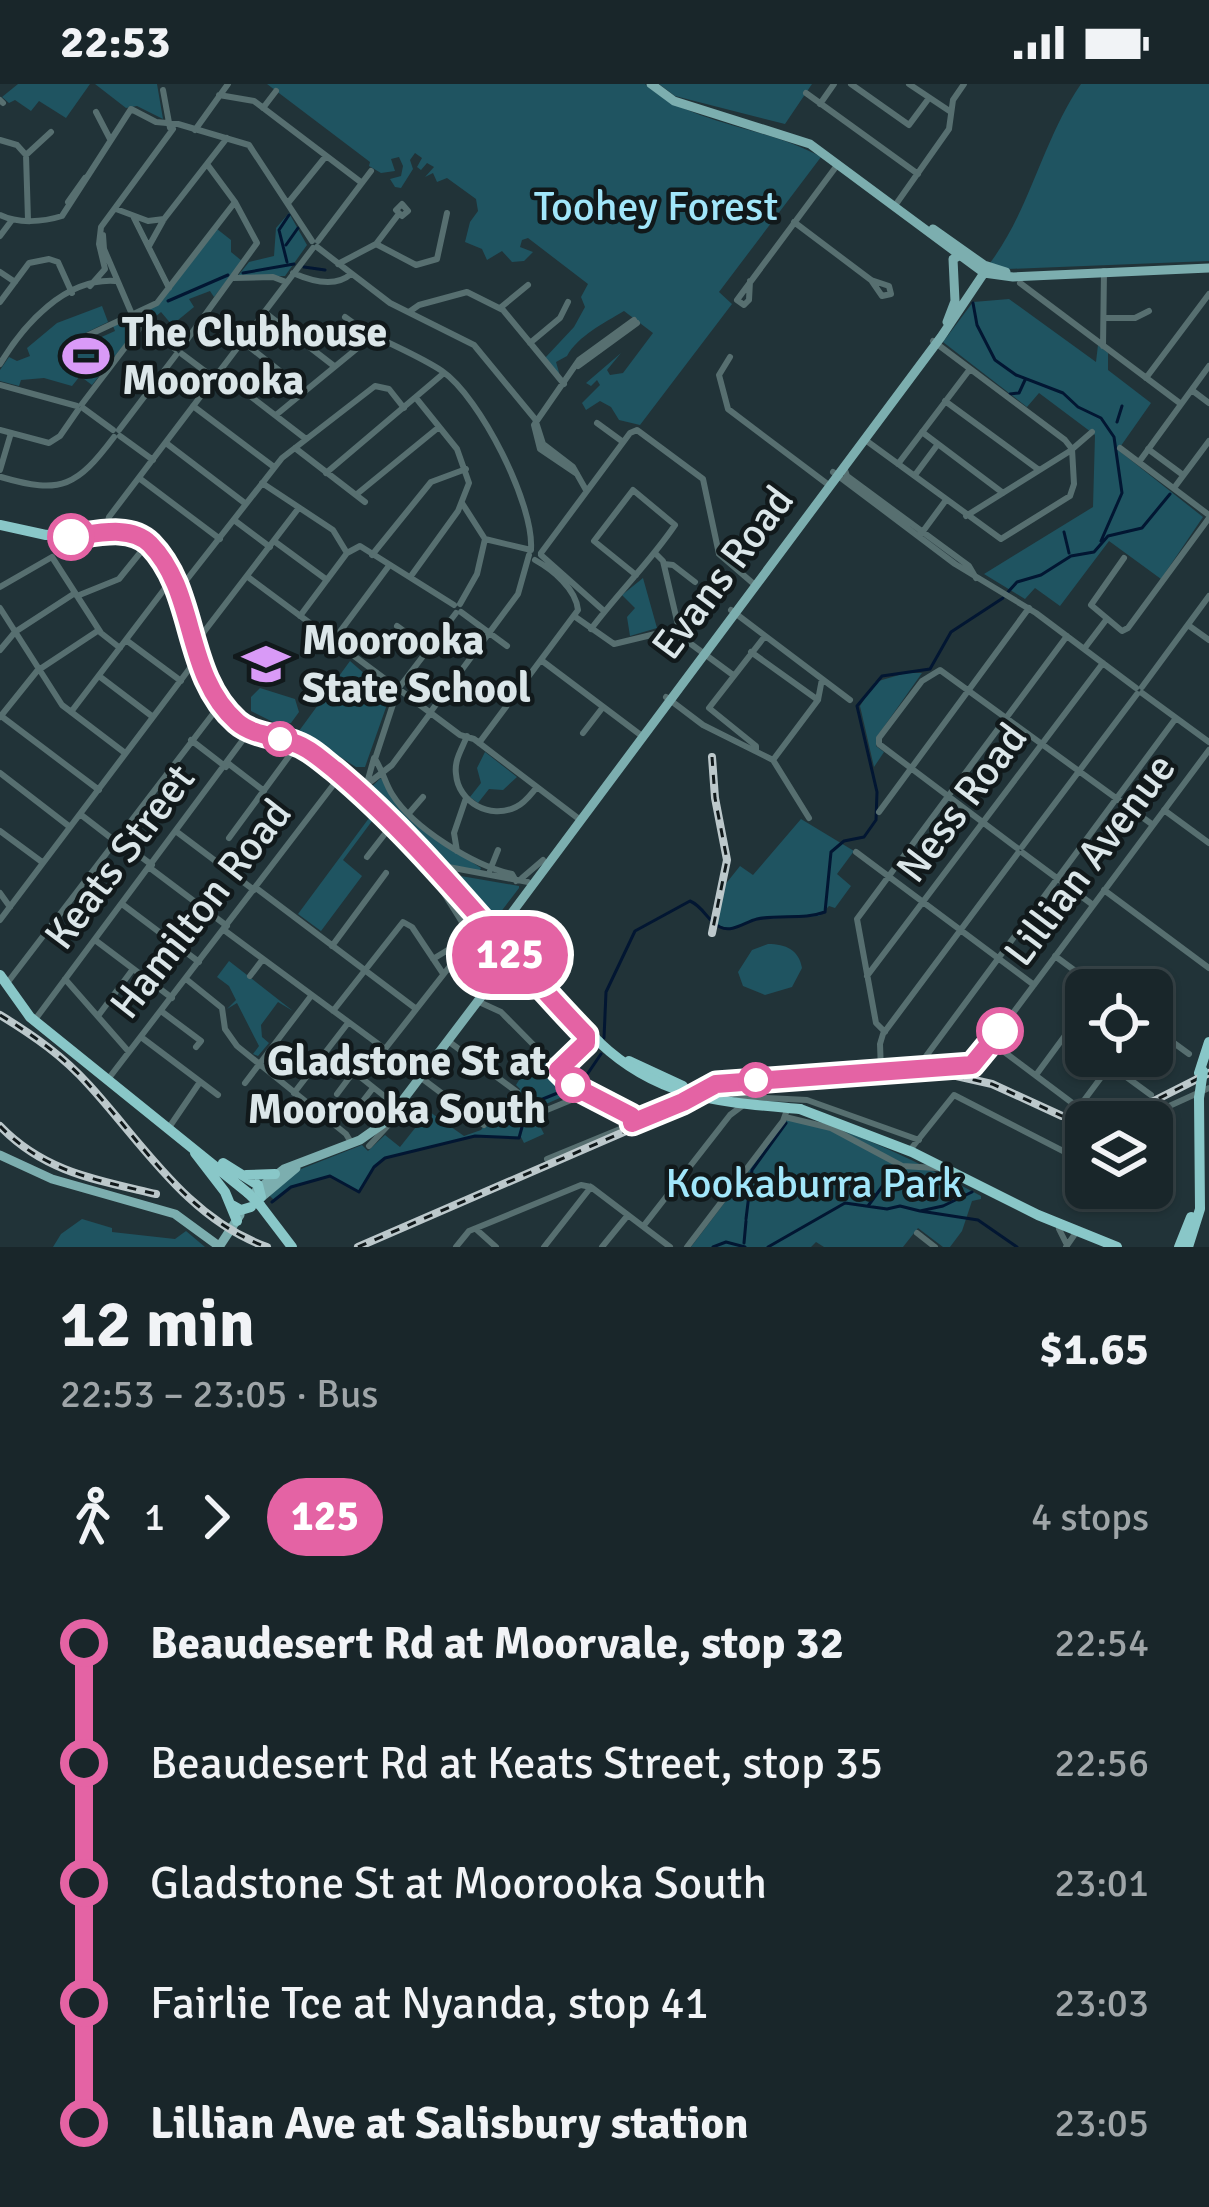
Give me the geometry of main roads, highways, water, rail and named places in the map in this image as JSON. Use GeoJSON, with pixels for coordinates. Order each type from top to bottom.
{"type":"FeatureCollection","features":[{"type":"Feature","properties":{"kind":"highway"},"geometry":{"type":"LineString","coordinates":[[0,527],[41,538],[110,527],[136,530],[150,538],[176,585],[197,638],[200,663],[237,715],[253,728],[298,744],[342,773]]}},
{"type":"Feature","properties":{"kind":"highway"},"geometry":{"type":"LineString","coordinates":[[110,527],[148,543],[176,585],[200,663],[239,724],[304,741],[362,788],[457,901],[495,933],[593,1042],[630,1070],[699,1102],[800,1111],[825,1119],[912,1152],[1071,1240],[1102,1247]]}},
{"type":"Feature","properties":{"kind":"highway"},"geometry":{"type":"LineString","coordinates":[[362,788],[392,826],[580,1022],[623,1058],[693,1091]]}},
{"type":"Feature","properties":{"kind":"highway"},"geometry":{"type":"LineString","coordinates":[[2,980],[33,1022],[185,1139],[289,1246]]}},
{"type":"Feature","properties":{"kind":"highway"},"geometry":{"type":"LineString","coordinates":[[580,1022],[593,1042]]}},
{"type":"Feature","properties":{"kind":"highway"},"geometry":{"type":"LineString","coordinates":[[1183,1247],[1200,1209],[1193,1098],[1209,1042]]}},
{"type":"Feature","properties":{"kind":"highway"},"geometry":{"type":"LineString","coordinates":[[1201,1072],[1209,1052]]}},
{"type":"Feature","properties":{"kind":"highway"},"geometry":{"type":"LineString","coordinates":[[110,1078],[250,1203]]}},
{"type":"Feature","properties":{"kind":"highway"},"geometry":{"type":"LineString","coordinates":[[185,1139],[243,1176],[275,1174]]}},
{"type":"Feature","properties":{"kind":"highway"},"geometry":{"type":"LineString","coordinates":[[912,1152],[970,1182]]}},
{"type":"Feature","properties":{"kind":"highway"},"geometry":{"type":"LineString","coordinates":[[243,1176],[250,1203]]}},
{"type":"Feature","properties":{"kind":"highway"},"geometry":{"type":"LineString","coordinates":[[982,1189],[1071,1240],[1118,1247]]}},
{"type":"Feature","properties":{"kind":"main road"},"geometry":{"type":"LineString","coordinates":[[651,84],[674,101],[701,111],[797,138],[896,205],[958,256],[1001,277]]}},
{"type":"Feature","properties":{"kind":"main road"},"geometry":{"type":"LineString","coordinates":[[896,205],[958,256]]}},
{"type":"Feature","properties":{"kind":"main road"},"geometry":{"type":"LineString","coordinates":[[958,256],[958,306]]}},
{"type":"Feature","properties":{"kind":"main road"},"geometry":{"type":"LineString","coordinates":[[978,288],[1001,277],[1209,266]]}},
{"type":"Feature","properties":{"kind":"main road"},"geometry":{"type":"LineString","coordinates":[[987,270],[1104,271]]}},
{"type":"Feature","properties":{"kind":"main road","name":"Evans Road"},"geometry":{"type":"LineString","coordinates":[[522,883],[841,472],[987,270]]}},
{"type":"Feature","properties":{"kind":"main road","name":"Evans Road"},"geometry":{"type":"LineString","coordinates":[[841,472],[935,342]]}},
{"type":"Feature","properties":{"kind":"main road","name":"Evans Road"},"geometry":{"type":"LineString","coordinates":[[495,933],[522,883],[577,818]]}},
{"type":"Feature","properties":{"kind":"main road"},"geometry":{"type":"LineString","coordinates":[[216,1244],[275,1174],[378,1134],[479,1000],[492,973],[495,933]]}},
{"type":"Feature","properties":{"kind":"main road"},"geometry":{"type":"LineString","coordinates":[[0,1155],[52,1179],[168,1213],[216,1244]]}},
{"type":"Feature","properties":{"kind":"main road"},"geometry":{"type":"LineString","coordinates":[[216,1244],[250,1203],[305,1161]]}},
{"type":"Feature","properties":{"kind":"waterway"},"geometry":{"type":"LineString","coordinates":[[287,262],[279,230],[289,215]]}},
{"type":"Feature","properties":{"kind":"waterway"},"geometry":{"type":"LineString","coordinates":[[286,245],[298,228]]}},
{"type":"Feature","properties":{"kind":"waterway"},"geometry":{"type":"LineString","coordinates":[[243,273],[294,264]]}},
{"type":"Feature","properties":{"kind":"waterway"},"geometry":{"type":"LineString","coordinates":[[304,267],[325,270]]}},
{"type":"Feature","properties":{"kind":"waterway"},"geometry":{"type":"LineString","coordinates":[[168,301],[228,275]]}},
{"type":"Feature","properties":{"kind":"waterway"},"geometry":{"type":"LineString","coordinates":[[973,303],[977,325],[995,360],[1016,375],[1063,393],[1101,418],[1114,437],[1122,493],[1101,541]]}},
{"type":"Feature","properties":{"kind":"waterway"},"geometry":{"type":"LineString","coordinates":[[1010,394],[1019,393],[1025,380]]}},
{"type":"Feature","properties":{"kind":"waterway"},"geometry":{"type":"LineString","coordinates":[[1117,422],[1122,406]]}},
{"type":"Feature","properties":{"kind":"waterway"},"geometry":{"type":"LineString","coordinates":[[1008,592],[1017,582],[1041,575],[1071,556],[1094,552],[1108,536],[1142,528],[1170,494]]}},
{"type":"Feature","properties":{"kind":"waterway"},"geometry":{"type":"LineString","coordinates":[[1064,532],[1069,553]]}},
{"type":"Feature","properties":{"kind":"waterway"},"geometry":{"type":"LineString","coordinates":[[604,1038],[606,992],[635,931],[690,901],[725,929],[757,919],[825,912],[831,852],[844,841],[864,837],[876,820],[877,792],[857,706],[882,676],[930,669],[951,632],[1003,598]]}},
{"type":"Feature","properties":{"kind":"waterway"},"geometry":{"type":"LineString","coordinates":[[582,1082],[601,1054]]}},
{"type":"Feature","properties":{"kind":"waterway"},"geometry":{"type":"LineString","coordinates":[[272,1202],[291,1187],[330,1176],[359,1192],[385,1158],[475,1136],[519,1138],[528,1105],[570,1088]]}},
{"type":"Feature","properties":{"kind":"waterway"},"geometry":{"type":"LineString","coordinates":[[746,1219],[752,1170],[786,1123]]}},
{"type":"Feature","properties":{"kind":"waterway"},"geometry":{"type":"LineString","coordinates":[[868,1206],[895,1169]]}},
{"type":"Feature","properties":{"kind":"waterway"},"geometry":{"type":"LineString","coordinates":[[768,1247],[845,1203],[920,1211],[972,1192]]}},
{"type":"Feature","properties":{"kind":"waterway"},"geometry":{"type":"LineString","coordinates":[[920,1211],[978,1220],[1017,1247]]}},
{"type":"Feature","properties":{"kind":"waterway"},"geometry":{"type":"LineString","coordinates":[[744,1243],[746,1221]]}},
{"type":"Feature","properties":{"kind":"waterway"},"geometry":{"type":"LineString","coordinates":[[713,1247],[726,1242],[745,1247]]}},
{"type":"Feature","properties":{"kind":"railway"},"geometry":{"type":"LineString","coordinates":[[712,757],[727,860],[712,933]]}},
{"type":"Feature","properties":{"kind":"railway"},"geometry":{"type":"LineString","coordinates":[[0,1015],[79,1074],[190,1199],[213,1218],[267,1247]]}},
{"type":"Feature","properties":{"kind":"railway"},"geometry":{"type":"LineString","coordinates":[[358,1247],[686,1105],[750,1086],[943,1073],[992,1084],[1062,1116],[1097,1120],[1132,1112],[1209,1073]]}},
{"type":"Feature","properties":{"kind":"railway"},"geometry":{"type":"LineString","coordinates":[[0,1126],[53,1164],[156,1194]]}},
{"type":"Feature","properties":{"kind":"place","name":"The Clubhouse Moorooka"},"geometry":{"type":"Point","coordinates":[86,356]}},
{"type":"Feature","properties":{"kind":"place","name":"Moorooka State School"},"geometry":{"type":"Point","coordinates":[266,664]}},
{"type":"Feature","properties":{"kind":"place","name":"Gladstone St at Moorooka South"},"geometry":{"type":"Point","coordinates":[573,1085]}},
{"type":"Feature","properties":{"kind":"park label","name":"Toohey Forest"},"geometry":{"type":"Point","coordinates":[656,206]}},
{"type":"Feature","properties":{"kind":"park label","name":"Kookaburra Park"},"geometry":{"type":"Point","coordinates":[814,1183]}}]}
